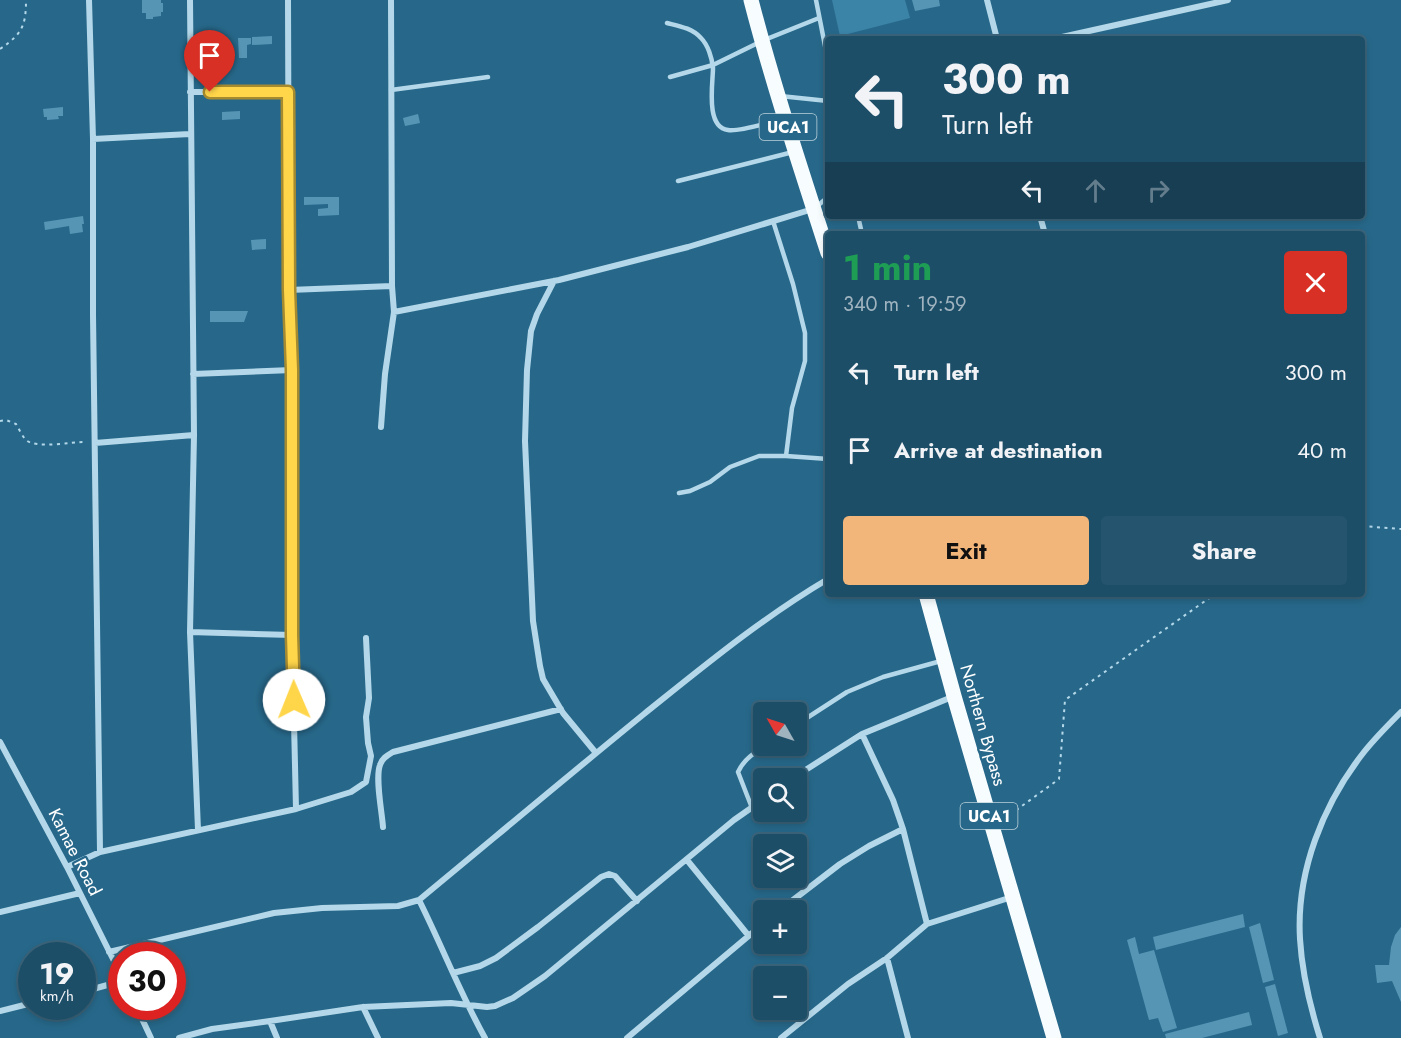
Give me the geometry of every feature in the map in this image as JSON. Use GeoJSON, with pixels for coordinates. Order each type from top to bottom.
{"type":"FeatureCollection","features":[{"type":"Feature","properties":{"kind":"main road","name":"UCA1"},"geometry":{"type":"LineString","coordinates":[[751,0],[795,152],[825,244]]}},
{"type":"Feature","properties":{"kind":"main road","name":"Northern Bypass"},"geometry":{"type":"LineString","coordinates":[[927,597],[1054,1038]]}},
{"type":"Feature","properties":{"kind":"street"},"geometry":{"type":"LineString","coordinates":[[89,0],[93,139],[100,852]]}},
{"type":"Feature","properties":{"kind":"street"},"geometry":{"type":"LineString","coordinates":[[190,0],[194,435],[190,632],[198,830]]}},
{"type":"Feature","properties":{"kind":"street"},"geometry":{"type":"LineString","coordinates":[[288,0],[292,635],[296,809]]}},
{"type":"Feature","properties":{"kind":"street"},"geometry":{"type":"LineString","coordinates":[[381,427],[385,374],[394,312],[391,0]]}},
{"type":"Feature","properties":{"kind":"street"},"geometry":{"type":"LineString","coordinates":[[987,0],[996,36]]}},
{"type":"Feature","properties":{"kind":"street"},"geometry":{"type":"LineString","coordinates":[[1066,36],[1228,0]]}},
{"type":"Feature","properties":{"kind":"street"},"geometry":{"type":"LineString","coordinates":[[190,92],[288,92]]}},
{"type":"Feature","properties":{"kind":"street"},"geometry":{"type":"LineString","coordinates":[[93,139],[190,134]]}},
{"type":"Feature","properties":{"kind":"street"},"geometry":{"type":"LineString","coordinates":[[394,312],[554,281],[688,247],[814,209]]}},
{"type":"Feature","properties":{"kind":"street"},"geometry":{"type":"LineString","coordinates":[[554,281],[531,331],[527,370],[525,441],[533,621],[543,679],[561,710],[596,753]]}},
{"type":"Feature","properties":{"kind":"street"},"geometry":{"type":"LineString","coordinates":[[289,290],[392,286]]}},
{"type":"Feature","properties":{"kind":"street"},"geometry":{"type":"LineString","coordinates":[[193,374],[292,370]]}},
{"type":"Feature","properties":{"kind":"street"},"geometry":{"type":"LineString","coordinates":[[95,443],[194,435]]}},
{"type":"Feature","properties":{"kind":"street"},"geometry":{"type":"LineString","coordinates":[[152,942],[273,914],[322,908],[398,906],[419,900],[729,646],[765,619],[825,581]]}},
{"type":"Feature","properties":{"kind":"street"},"geometry":{"type":"LineString","coordinates":[[190,632],[292,635]]}},
{"type":"Feature","properties":{"kind":"street"},"geometry":{"type":"LineString","coordinates":[[67,867],[100,852],[296,809],[351,792],[366,782],[371,756],[366,717],[369,698],[366,638]]}},
{"type":"Feature","properties":{"kind":"street"},"geometry":{"type":"LineString","coordinates":[[807,769],[862,734],[954,696]]}},
{"type":"Feature","properties":{"kind":"street"},"geometry":{"type":"LineString","coordinates":[[383,827],[379,766],[383,758],[393,752],[561,710]]}},
{"type":"Feature","properties":{"kind":"street"},"geometry":{"type":"LineString","coordinates":[[1320,1038],[1308,998],[1300,939],[1305,879],[1319,828],[1346,777],[1364,752],[1401,712]]}},
{"type":"Feature","properties":{"kind":"street"},"geometry":{"type":"LineString","coordinates":[[862,734],[893,800],[927,924]]}},
{"type":"Feature","properties":{"kind":"street","name":"Kamae Road"},"geometry":{"type":"LineString","coordinates":[[0,742],[67,867],[108,950]]}},
{"type":"Feature","properties":{"kind":"street"},"geometry":{"type":"LineString","coordinates":[[179,1038],[212,1029],[363,1007],[451,1003],[467,1006],[495,1006],[513,998],[545,976],[752,808]]}},
{"type":"Feature","properties":{"kind":"street"},"geometry":{"type":"LineString","coordinates":[[793,900],[840,864],[869,846],[903,830]]}},
{"type":"Feature","properties":{"kind":"street"},"geometry":{"type":"LineString","coordinates":[[687,860],[748,935]]}},
{"type":"Feature","properties":{"kind":"street"},"geometry":{"type":"LineString","coordinates":[[453,973],[480,966],[496,958],[601,877],[609,874],[615,876],[637,901]]}},
{"type":"Feature","properties":{"kind":"street"},"geometry":{"type":"LineString","coordinates":[[0,912],[80,893]]}},
{"type":"Feature","properties":{"kind":"street"},"geometry":{"type":"LineString","coordinates":[[781,1038],[927,924],[1012,897]]}},
{"type":"Feature","properties":{"kind":"street"},"geometry":{"type":"LineString","coordinates":[[419,900],[467,1006],[485,1038]]}},
{"type":"Feature","properties":{"kind":"street"},"geometry":{"type":"LineString","coordinates":[[627,1038],[753,931]]}},
{"type":"Feature","properties":{"kind":"street"},"geometry":{"type":"LineString","coordinates":[[886,958],[908,1038]]}},
{"type":"Feature","properties":{"kind":"street"},"geometry":{"type":"LineString","coordinates":[[0,1011],[18,1006]]}},
{"type":"Feature","properties":{"kind":"street"},"geometry":{"type":"LineString","coordinates":[[363,1007],[378,1038]]}},
{"type":"Feature","properties":{"kind":"street"},"geometry":{"type":"LineString","coordinates":[[143,1020],[151,1038]]}},
{"type":"Feature","properties":{"kind":"street"},"geometry":{"type":"LineString","coordinates":[[270,1021],[277,1038]]}},
{"type":"Feature","properties":{"kind":"lane"},"geometry":{"type":"LineString","coordinates":[[816,0],[825,47]]}},
{"type":"Feature","properties":{"kind":"lane"},"geometry":{"type":"LineString","coordinates":[[670,78],[713,65],[762,41],[819,18]]}},
{"type":"Feature","properties":{"kind":"lane"},"geometry":{"type":"LineString","coordinates":[[668,23],[689,29],[701,38],[708,49],[713,65],[712,109],[720,126],[727,130],[742,129],[786,118]]}},
{"type":"Feature","properties":{"kind":"lane"},"geometry":{"type":"LineString","coordinates":[[391,90],[488,77]]}},
{"type":"Feature","properties":{"kind":"lane"},"geometry":{"type":"LineString","coordinates":[[778,96],[825,101]]}},
{"type":"Feature","properties":{"kind":"lane"},"geometry":{"type":"LineString","coordinates":[[678,181],[795,152]]}},
{"type":"Feature","properties":{"kind":"lane"},"geometry":{"type":"LineString","coordinates":[[814,209],[825,200]]}},
{"type":"Feature","properties":{"kind":"lane"},"geometry":{"type":"LineString","coordinates":[[773,222],[794,284],[805,333],[805,361],[792,408],[786,456]]}},
{"type":"Feature","properties":{"kind":"lane"},"geometry":{"type":"LineString","coordinates":[[679,493],[710,482],[730,467],[759,456],[825,459]]}},
{"type":"Feature","properties":{"kind":"lane"},"geometry":{"type":"LineString","coordinates":[[807,718],[848,692],[883,677],[944,660]]}},
{"type":"Feature","properties":{"kind":"lane"},"geometry":{"type":"LineString","coordinates":[[752,808],[738,772],[748,757],[753,754]]}},
{"type":"Feature","properties":{"kind":"path"},"geometry":{"type":"LineString","coordinates":[[0,49],[10,42],[20,30],[26,18],[26,0]]}},
{"type":"Feature","properties":{"kind":"path"},"geometry":{"type":"LineString","coordinates":[[0,421],[6,420],[16,424],[24,439],[30,443],[46,445],[75,442],[95,443]]}},
{"type":"Feature","properties":{"kind":"path"},"geometry":{"type":"LineString","coordinates":[[1365,526],[1401,529]]}},
{"type":"Feature","properties":{"kind":"path"},"geometry":{"type":"LineString","coordinates":[[992,827],[1059,779],[1065,700],[1211,597]]}},
{"type":"Feature","properties":{"kind":"shaded area"},"geometry":{"type":"Polygon","coordinates":[[[832,0],[905,0],[910,18],[840,36],[832,0]]]}},
{"type":"Feature","properties":{"kind":"building"},"geometry":{"type":"Polygon","coordinates":[[[142,0],[161,0],[163,12],[161,16],[146,19],[146,13],[142,13],[142,0]]]}},
{"type":"Feature","properties":{"kind":"building"},"geometry":{"type":"Polygon","coordinates":[[[912,0],[939,0],[940,6],[915,11],[912,0]]]}},
{"type":"Feature","properties":{"kind":"building"},"geometry":{"type":"Polygon","coordinates":[[[272,36],[272,44],[252,45],[252,37],[272,36]]]}},
{"type":"Feature","properties":{"kind":"building"},"geometry":{"type":"Polygon","coordinates":[[[238,38],[251,38],[251,44],[247,45],[247,58],[239,58],[238,38]]]}},
{"type":"Feature","properties":{"kind":"building"},"geometry":{"type":"Polygon","coordinates":[[[63,107],[63,116],[58,116],[59,119],[47,120],[47,117],[44,117],[43,109],[63,107]]]}},
{"type":"Feature","properties":{"kind":"building"},"geometry":{"type":"Polygon","coordinates":[[[240,111],[240,119],[222,120],[222,112],[240,111]]]}},
{"type":"Feature","properties":{"kind":"building"},"geometry":{"type":"Polygon","coordinates":[[[418,114],[420,123],[405,126],[403,118],[418,114]]]}},
{"type":"Feature","properties":{"kind":"building"},"geometry":{"type":"Polygon","coordinates":[[[304,197],[339,197],[339,215],[318,216],[318,209],[328,208],[328,204],[304,205],[304,197]]]}},
{"type":"Feature","properties":{"kind":"building"},"geometry":{"type":"Polygon","coordinates":[[[83,216],[83,232],[70,234],[69,226],[45,230],[44,222],[83,216]]]}},
{"type":"Feature","properties":{"kind":"building"},"geometry":{"type":"Polygon","coordinates":[[[266,239],[266,249],[252,250],[251,240],[266,239]]]}},
{"type":"Feature","properties":{"kind":"building"},"geometry":{"type":"Polygon","coordinates":[[[210,311],[248,311],[244,322],[210,322],[210,311]]]}},
{"type":"Feature","properties":{"kind":"building"},"geometry":{"type":"Polygon","coordinates":[[[1243,914],[1245,927],[1156,950],[1153,937],[1243,914]]]}},
{"type":"Feature","properties":{"kind":"building"},"geometry":{"type":"Polygon","coordinates":[[[1260,923],[1274,980],[1263,983],[1249,927],[1260,923]]]}},
{"type":"Feature","properties":{"kind":"building"},"geometry":{"type":"Polygon","coordinates":[[[1401,927],[1401,1002],[1392,981],[1377,983],[1375,965],[1389,965],[1391,947],[1401,927]]]}},
{"type":"Feature","properties":{"kind":"building"},"geometry":{"type":"Polygon","coordinates":[[[1135,937],[1139,954],[1154,950],[1177,1028],[1163,1032],[1158,1018],[1149,1020],[1127,940],[1135,937]]]}},
{"type":"Feature","properties":{"kind":"building"},"geometry":{"type":"Polygon","coordinates":[[[1275,984],[1288,1033],[1278,1036],[1265,987],[1275,984]]]}},
{"type":"Feature","properties":{"kind":"building"},"geometry":{"type":"Polygon","coordinates":[[[1249,1012],[1252,1025],[1202,1038],[1166,1038],[1165,1034],[1249,1012]]]}},
{"type":"Feature","properties":{"kind":"route"},"geometry":{"type":"LineString","coordinates":[[210,92],[288,92],[294,700]]}}]}
